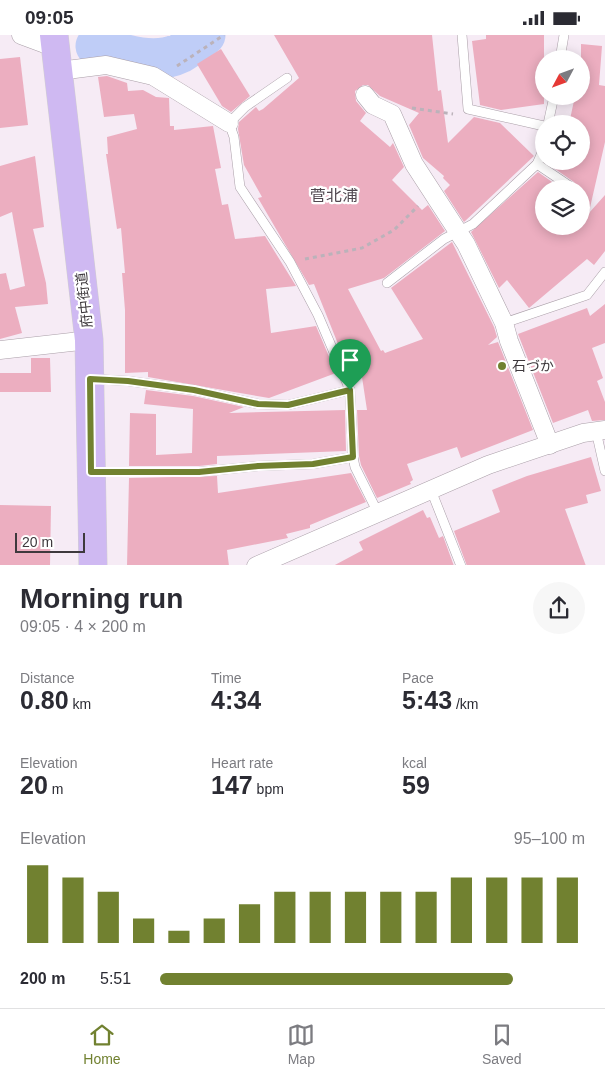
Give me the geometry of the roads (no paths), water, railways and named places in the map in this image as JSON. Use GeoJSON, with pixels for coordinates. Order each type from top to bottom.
{"type":"FeatureCollection","features":[{"type":"Feature","properties":{"kind":"main road","name":"府中街道"},"geometry":{"type":"LineString","coordinates":[[56,51],[89,340],[93,565]]}},
{"type":"Feature","properties":{"kind":"street"},"geometry":{"type":"LineString","coordinates":[[21,35],[56,51],[153,76],[229,123]]}},
{"type":"Feature","properties":{"kind":"street"},"geometry":{"type":"LineString","coordinates":[[364,95],[373,105],[392,114],[414,164],[466,244],[504,323],[509,341],[550,445]]}},
{"type":"Feature","properties":{"kind":"street"},"geometry":{"type":"LineString","coordinates":[[0,350],[89,340]]}},
{"type":"Feature","properties":{"kind":"street"},"geometry":{"type":"LineString","coordinates":[[260,565],[488,465],[583,433],[600,431]]}},
{"type":"Feature","properties":{"kind":"lane"},"geometry":{"type":"LineString","coordinates":[[462,35],[468,109],[535,124]]}},
{"type":"Feature","properties":{"kind":"lane"},"geometry":{"type":"LineString","coordinates":[[562,50],[564,35]]}},
{"type":"Feature","properties":{"kind":"lane"},"geometry":{"type":"LineString","coordinates":[[287,78],[245,107],[229,123],[234,137],[240,187],[290,262],[318,315],[350,390],[355,467],[378,513]]}},
{"type":"Feature","properties":{"kind":"lane"},"geometry":{"type":"LineString","coordinates":[[387,283],[444,239],[472,224],[535,166]]}},
{"type":"Feature","properties":{"kind":"lane"},"geometry":{"type":"LineString","coordinates":[[546,170],[561,180]]}},
{"type":"Feature","properties":{"kind":"lane"},"geometry":{"type":"LineString","coordinates":[[504,323],[587,295],[605,273]]}},
{"type":"Feature","properties":{"kind":"lane"},"geometry":{"type":"LineString","coordinates":[[90,379],[128,381],[194,390],[258,404],[288,405],[350,390]]}},
{"type":"Feature","properties":{"kind":"lane"},"geometry":{"type":"LineString","coordinates":[[600,431],[605,471]]}},
{"type":"Feature","properties":{"kind":"lane"},"geometry":{"type":"LineString","coordinates":[[91,472],[199,472],[258,466],[313,464],[353,457]]}},
{"type":"Feature","properties":{"kind":"lane"},"geometry":{"type":"LineString","coordinates":[[431,490],[462,565]]}},
{"type":"Feature","properties":{"kind":"waterway"},"geometry":{"type":"LineString","coordinates":[[96,46],[138,57],[159,59],[180,53],[205,35]]}},
{"type":"Feature","properties":{"kind":"place","name":"石づか"},"geometry":{"type":"Point","coordinates":[502,366]}},
{"type":"Feature","properties":{"kind":"district","name":"菅北浦"},"geometry":{"type":"Point","coordinates":[334,195]}}]}
